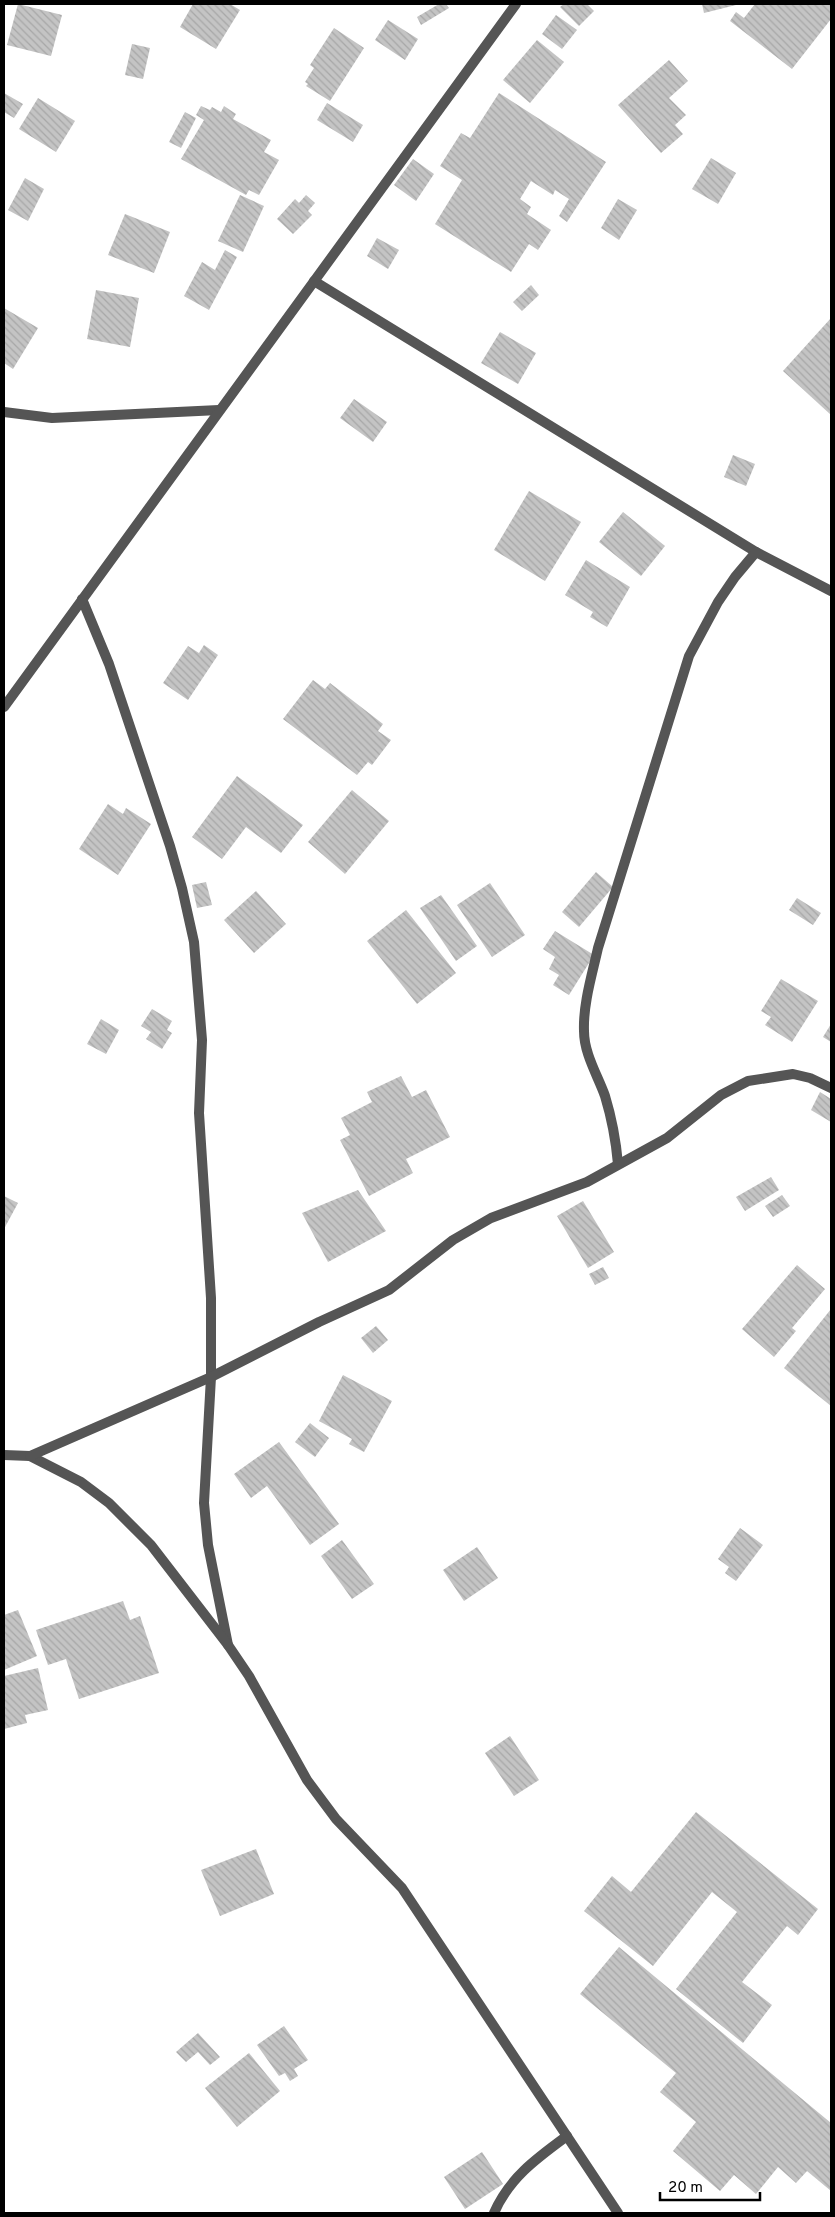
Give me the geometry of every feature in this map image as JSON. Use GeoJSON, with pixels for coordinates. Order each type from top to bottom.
{"type":"FeatureCollection","features":[{"type":"Feature","properties":{"kind":"street"},"geometry":{"type":"LineString","coordinates":[[4,708],[516,4]]}},
{"type":"Feature","properties":{"kind":"street"},"geometry":{"type":"LineString","coordinates":[[314,281],[756,552],[831,591]]}},
{"type":"Feature","properties":{"kind":"street"},"geometry":{"type":"LineString","coordinates":[[4,412],[52,418],[219,410]]}},
{"type":"Feature","properties":{"kind":"street"},"geometry":{"type":"LineString","coordinates":[[618,1164],[616,1135],[605,1096],[592,1065],[584,1032],[588,994],[598,948],[689,656],[718,602],[735,577],[756,552]]}},
{"type":"Feature","properties":{"kind":"street"},"geometry":{"type":"LineString","coordinates":[[82,599],[109,664],[170,846],[194,942],[202,1040],[199,1113],[211,1298],[211,1377],[204,1503],[208,1546],[228,1645]]}},
{"type":"Feature","properties":{"kind":"street"},"geometry":{"type":"LineString","coordinates":[[30,1456],[211,1377],[319,1322],[390,1290],[453,1240],[491,1218],[588,1182],[667,1138],[721,1095],[748,1081],[793,1074],[810,1078],[831,1088]]}},
{"type":"Feature","properties":{"kind":"street"},"geometry":{"type":"LineString","coordinates":[[4,1455],[30,1456],[80,1482],[108,1503],[151,1544],[228,1645],[249,1676],[307,1780],[336,1818],[402,1888],[454,1969],[618,2213]]}},
{"type":"Feature","properties":{"kind":"street"},"geometry":{"type":"LineString","coordinates":[[494,2213],[498,2202],[514,2179],[534,2160],[567,2136]]}},
{"type":"Feature","properties":{"kind":"building"},"geometry":{"type":"Polygon","coordinates":[[[18,4],[62,15],[51,56],[7,45],[18,4]]]}},
{"type":"Feature","properties":{"kind":"building"},"geometry":{"type":"Polygon","coordinates":[[[193,4],[230,4],[240,10],[216,49],[180,27],[193,4]]]}},
{"type":"Feature","properties":{"kind":"building"},"geometry":{"type":"Polygon","coordinates":[[[439,4],[446,4],[449,8],[421,25],[417,17],[439,4]]]}},
{"type":"Feature","properties":{"kind":"building"},"geometry":{"type":"Polygon","coordinates":[[[564,4],[587,4],[594,11],[579,26],[560,7],[564,4]]]}},
{"type":"Feature","properties":{"kind":"building"},"geometry":{"type":"Polygon","coordinates":[[[702,4],[736,4],[736,5],[704,13],[702,4]]]}},
{"type":"Feature","properties":{"kind":"building"},"geometry":{"type":"Polygon","coordinates":[[[755,4],[831,4],[831,19],[792,69],[730,21],[736,12],[744,18],[755,4]]]}},
{"type":"Feature","properties":{"kind":"building"},"geometry":{"type":"Polygon","coordinates":[[[556,15],[577,30],[562,49],[542,34],[556,15]]]}},
{"type":"Feature","properties":{"kind":"building"},"geometry":{"type":"Polygon","coordinates":[[[388,20],[418,39],[405,60],[375,40],[388,20]]]}},
{"type":"Feature","properties":{"kind":"building"},"geometry":{"type":"Polygon","coordinates":[[[334,28],[364,48],[330,101],[306,86],[308,84],[305,82],[314,68],[310,65],[334,28]]]}},
{"type":"Feature","properties":{"kind":"building"},"geometry":{"type":"Polygon","coordinates":[[[537,40],[564,62],[530,103],[503,80],[537,40]]]}},
{"type":"Feature","properties":{"kind":"building"},"geometry":{"type":"Polygon","coordinates":[[[132,44],[150,48],[143,79],[125,75],[132,44]]]}},
{"type":"Feature","properties":{"kind":"building"},"geometry":{"type":"Polygon","coordinates":[[[669,60],[688,81],[669,98],[686,115],[675,125],[683,134],[661,153],[618,105],[669,60]]]}},
{"type":"Feature","properties":{"kind":"building"},"geometry":{"type":"Polygon","coordinates":[[[4,93],[23,104],[14,118],[4,112],[4,93]]]}},
{"type":"Feature","properties":{"kind":"building"},"geometry":{"type":"Polygon","coordinates":[[[499,93],[606,162],[567,222],[559,216],[569,199],[555,190],[553,195],[531,181],[520,199],[531,207],[527,214],[551,230],[538,250],[529,244],[511,272],[435,224],[462,180],[440,166],[461,133],[470,138],[499,93]]]}},
{"type":"Feature","properties":{"kind":"building"},"geometry":{"type":"Polygon","coordinates":[[[38,98],[75,121],[56,152],[19,129],[38,98]]]}},
{"type":"Feature","properties":{"kind":"building"},"geometry":{"type":"Polygon","coordinates":[[[327,103],[363,125],[353,142],[317,120],[327,103]]]}},
{"type":"Feature","properties":{"kind":"building"},"geometry":{"type":"Polygon","coordinates":[[[201,106],[210,110],[212,107],[221,112],[224,106],[236,114],[233,119],[271,140],[264,152],[279,160],[259,195],[249,190],[246,195],[181,159],[204,120],[196,115],[201,106]]]}},
{"type":"Feature","properties":{"kind":"building"},"geometry":{"type":"Polygon","coordinates":[[[185,112],[196,118],[181,148],[169,142],[185,112]]]}},
{"type":"Feature","properties":{"kind":"building"},"geometry":{"type":"Polygon","coordinates":[[[711,158],[736,173],[718,204],[692,189],[711,158]]]}},
{"type":"Feature","properties":{"kind":"building"},"geometry":{"type":"Polygon","coordinates":[[[413,159],[434,174],[416,201],[394,185],[413,159]]]}},
{"type":"Feature","properties":{"kind":"building"},"geometry":{"type":"Polygon","coordinates":[[[25,178],[44,189],[28,221],[8,210],[25,178]]]}},
{"type":"Feature","properties":{"kind":"building"},"geometry":{"type":"Polygon","coordinates":[[[240,195],[264,206],[243,252],[218,241],[240,195]]]}},
{"type":"Feature","properties":{"kind":"building"},"geometry":{"type":"Polygon","coordinates":[[[306,195],[315,203],[308,211],[312,215],[293,234],[277,219],[295,199],[299,203],[306,195]]]}},
{"type":"Feature","properties":{"kind":"building"},"geometry":{"type":"Polygon","coordinates":[[[618,199],[637,210],[619,240],[601,228],[618,199]]]}},
{"type":"Feature","properties":{"kind":"building"},"geometry":{"type":"Polygon","coordinates":[[[125,214],[170,232],[154,273],[108,255],[125,214]]]}},
{"type":"Feature","properties":{"kind":"building"},"geometry":{"type":"Polygon","coordinates":[[[377,238],[399,250],[388,269],[367,256],[377,238]]]}},
{"type":"Feature","properties":{"kind":"building"},"geometry":{"type":"Polygon","coordinates":[[[225,250],[237,257],[209,310],[184,296],[202,262],[215,270],[225,250]]]}},
{"type":"Feature","properties":{"kind":"building"},"geometry":{"type":"Polygon","coordinates":[[[531,285],[539,295],[522,311],[513,302],[531,285]]]}},
{"type":"Feature","properties":{"kind":"building"},"geometry":{"type":"Polygon","coordinates":[[[96,290],[139,298],[130,347],[87,339],[96,290]]]}},
{"type":"Feature","properties":{"kind":"building"},"geometry":{"type":"Polygon","coordinates":[[[4,308],[38,328],[13,369],[4,363],[4,308]]]}},
{"type":"Feature","properties":{"kind":"building"},"geometry":{"type":"Polygon","coordinates":[[[831,318],[831,415],[783,371],[831,318]]]}},
{"type":"Feature","properties":{"kind":"building"},"geometry":{"type":"Polygon","coordinates":[[[500,332],[536,353],[518,384],[481,363],[500,332]]]}},
{"type":"Feature","properties":{"kind":"building"},"geometry":{"type":"Polygon","coordinates":[[[354,399],[387,422],[373,442],[340,418],[354,399]]]}},
{"type":"Feature","properties":{"kind":"building"},"geometry":{"type":"Polygon","coordinates":[[[733,455],[755,464],[746,486],[724,477],[733,455]]]}},
{"type":"Feature","properties":{"kind":"building"},"geometry":{"type":"Polygon","coordinates":[[[529,491],[581,522],[545,581],[494,550],[529,491]]]}},
{"type":"Feature","properties":{"kind":"building"},"geometry":{"type":"Polygon","coordinates":[[[623,512],[665,546],[641,576],[599,542],[623,512]]]}},
{"type":"Feature","properties":{"kind":"building"},"geometry":{"type":"Polygon","coordinates":[[[586,560],[630,587],[607,627],[590,617],[593,612],[565,595],[586,560]]]}},
{"type":"Feature","properties":{"kind":"building"},"geometry":{"type":"Polygon","coordinates":[[[204,645],[218,655],[188,700],[163,683],[188,646],[199,653],[204,645]]]}},
{"type":"Feature","properties":{"kind":"building"},"geometry":{"type":"Polygon","coordinates":[[[313,680],[325,689],[330,683],[383,724],[378,731],[391,740],[372,765],[368,762],[357,775],[283,719],[313,680]]]}},
{"type":"Feature","properties":{"kind":"building"},"geometry":{"type":"Polygon","coordinates":[[[237,776],[303,825],[281,853],[246,827],[222,859],[192,837],[237,776]]]}},
{"type":"Feature","properties":{"kind":"building"},"geometry":{"type":"Polygon","coordinates":[[[352,790],[389,821],[345,874],[308,842],[352,790]]]}},
{"type":"Feature","properties":{"kind":"building"},"geometry":{"type":"Polygon","coordinates":[[[108,804],[123,814],[126,808],[151,824],[118,875],[79,849],[108,804]]]}},
{"type":"Feature","properties":{"kind":"building"},"geometry":{"type":"Polygon","coordinates":[[[596,872],[613,887],[579,927],[562,912],[596,872]]]}},
{"type":"Feature","properties":{"kind":"building"},"geometry":{"type":"Polygon","coordinates":[[[206,882],[212,905],[197,908],[192,885],[206,882]]]}},
{"type":"Feature","properties":{"kind":"building"},"geometry":{"type":"Polygon","coordinates":[[[490,883],[525,935],[492,957],[457,905],[490,883]]]}},
{"type":"Feature","properties":{"kind":"building"},"geometry":{"type":"Polygon","coordinates":[[[256,891],[286,924],[254,953],[224,920],[256,891]]]}},
{"type":"Feature","properties":{"kind":"building"},"geometry":{"type":"Polygon","coordinates":[[[441,895],[477,946],[456,961],[420,908],[441,895]]]}},
{"type":"Feature","properties":{"kind":"building"},"geometry":{"type":"Polygon","coordinates":[[[797,898],[821,913],[813,925],[789,910],[797,898]]]}},
{"type":"Feature","properties":{"kind":"building"},"geometry":{"type":"Polygon","coordinates":[[[406,910],[456,973],[417,1004],[367,941],[406,910]]]}},
{"type":"Feature","properties":{"kind":"building"},"geometry":{"type":"Polygon","coordinates":[[[555,931],[594,955],[569,995],[553,985],[559,975],[549,969],[555,957],[543,949],[555,931]]]}},
{"type":"Feature","properties":{"kind":"building"},"geometry":{"type":"Polygon","coordinates":[[[781,979],[818,1001],[792,1042],[765,1025],[771,1017],[761,1011],[781,979]]]}},
{"type":"Feature","properties":{"kind":"building"},"geometry":{"type":"Polygon","coordinates":[[[152,1009],[172,1021],[167,1030],[172,1033],[162,1049],[146,1039],[151,1032],[141,1026],[152,1009]]]}},
{"type":"Feature","properties":{"kind":"building"},"geometry":{"type":"Polygon","coordinates":[[[101,1019],[119,1030],[106,1054],[87,1044],[101,1019]]]}},
{"type":"Feature","properties":{"kind":"building"},"geometry":{"type":"Polygon","coordinates":[[[831,1024],[831,1042],[823,1037],[831,1024]]]}},
{"type":"Feature","properties":{"kind":"building"},"geometry":{"type":"Polygon","coordinates":[[[401,1076],[412,1097],[426,1090],[450,1137],[406,1159],[413,1173],[369,1196],[340,1140],[350,1135],[341,1118],[372,1102],[367,1092],[401,1076]]]}},
{"type":"Feature","properties":{"kind":"building"},"geometry":{"type":"Polygon","coordinates":[[[820,1092],[831,1099],[831,1122],[811,1110],[820,1092]]]}},
{"type":"Feature","properties":{"kind":"building"},"geometry":{"type":"Polygon","coordinates":[[[771,1177],[779,1190],[745,1211],[736,1197],[771,1177]]]}},
{"type":"Feature","properties":{"kind":"building"},"geometry":{"type":"Polygon","coordinates":[[[358,1190],[386,1231],[328,1262],[302,1213],[358,1190]]]}},
{"type":"Feature","properties":{"kind":"building"},"geometry":{"type":"Polygon","coordinates":[[[782,1195],[790,1206],[773,1217],[765,1206],[782,1195]]]}},
{"type":"Feature","properties":{"kind":"building"},"geometry":{"type":"Polygon","coordinates":[[[4,1196],[18,1203],[4,1229],[4,1196]]]}},
{"type":"Feature","properties":{"kind":"building"},"geometry":{"type":"Polygon","coordinates":[[[583,1201],[614,1252],[588,1268],[557,1216],[583,1201]]]}},
{"type":"Feature","properties":{"kind":"building"},"geometry":{"type":"Polygon","coordinates":[[[797,1265],[825,1289],[792,1328],[796,1331],[774,1357],[742,1329],[797,1265]]]}},
{"type":"Feature","properties":{"kind":"building"},"geometry":{"type":"Polygon","coordinates":[[[603,1267],[609,1278],[595,1285],[589,1274],[603,1267]]]}},
{"type":"Feature","properties":{"kind":"building"},"geometry":{"type":"Polygon","coordinates":[[[831,1309],[831,1406],[784,1368],[831,1309]]]}},
{"type":"Feature","properties":{"kind":"building"},"geometry":{"type":"Polygon","coordinates":[[[376,1326],[388,1340],[373,1353],[361,1338],[376,1326]]]}},
{"type":"Feature","properties":{"kind":"building"},"geometry":{"type":"Polygon","coordinates":[[[343,1375],[392,1401],[364,1452],[349,1444],[352,1439],[319,1421],[343,1375]]]}},
{"type":"Feature","properties":{"kind":"building"},"geometry":{"type":"Polygon","coordinates":[[[310,1423],[329,1438],[315,1457],[295,1442],[310,1423]]]}},
{"type":"Feature","properties":{"kind":"building"},"geometry":{"type":"Polygon","coordinates":[[[279,1442],[339,1524],[310,1545],[267,1486],[251,1498],[234,1474],[279,1442]]]}},
{"type":"Feature","properties":{"kind":"building"},"geometry":{"type":"Polygon","coordinates":[[[740,1528],[763,1545],[736,1581],[725,1573],[729,1567],[718,1559],[740,1528]]]}},
{"type":"Feature","properties":{"kind":"building"},"geometry":{"type":"Polygon","coordinates":[[[342,1540],[374,1584],[352,1599],[321,1556],[342,1540]]]}},
{"type":"Feature","properties":{"kind":"building"},"geometry":{"type":"Polygon","coordinates":[[[477,1547],[498,1578],[464,1601],[443,1570],[477,1547]]]}},
{"type":"Feature","properties":{"kind":"building"},"geometry":{"type":"Polygon","coordinates":[[[123,1601],[130,1620],[140,1616],[159,1673],[79,1699],[66,1659],[48,1665],[36,1630],[123,1601]]]}},
{"type":"Feature","properties":{"kind":"building"},"geometry":{"type":"Polygon","coordinates":[[[18,1610],[37,1656],[4,1670],[4,1615],[18,1610]]]}},
{"type":"Feature","properties":{"kind":"building"},"geometry":{"type":"Polygon","coordinates":[[[38,1668],[48,1710],[25,1715],[27,1723],[4,1729],[4,1676],[38,1668]]]}},
{"type":"Feature","properties":{"kind":"building"},"geometry":{"type":"Polygon","coordinates":[[[510,1736],[539,1780],[514,1796],[485,1753],[510,1736]]]}},
{"type":"Feature","properties":{"kind":"building"},"geometry":{"type":"Polygon","coordinates":[[[696,1812],[818,1909],[798,1935],[787,1926],[742,1982],[772,2005],[743,2043],[676,1989],[737,1912],[712,1892],[653,1966],[584,1911],[612,1876],[631,1892],[696,1812]]]}},
{"type":"Feature","properties":{"kind":"building"},"geometry":{"type":"Polygon","coordinates":[[[256,1849],[274,1894],[220,1916],[201,1870],[256,1849]]]}},
{"type":"Feature","properties":{"kind":"building"},"geometry":{"type":"Polygon","coordinates":[[[619,1947],[831,2123],[831,2191],[807,2171],[796,2183],[778,2167],[756,2194],[734,2175],[720,2191],[673,2151],[696,2122],[660,2092],[676,2073],[580,1994],[619,1947]]]}},
{"type":"Feature","properties":{"kind":"building"},"geometry":{"type":"Polygon","coordinates":[[[284,2026],[308,2060],[294,2069],[298,2076],[290,2081],[285,2073],[279,2076],[257,2045],[284,2026]]]}},
{"type":"Feature","properties":{"kind":"building"},"geometry":{"type":"Polygon","coordinates":[[[198,2033],[220,2057],[210,2065],[198,2052],[186,2062],[176,2052],[198,2033]]]}},
{"type":"Feature","properties":{"kind":"building"},"geometry":{"type":"Polygon","coordinates":[[[249,2053],[280,2091],[237,2127],[205,2088],[249,2053]]]}},
{"type":"Feature","properties":{"kind":"building"},"geometry":{"type":"Polygon","coordinates":[[[482,2152],[503,2184],[465,2209],[444,2177],[482,2152]]]}}]}
